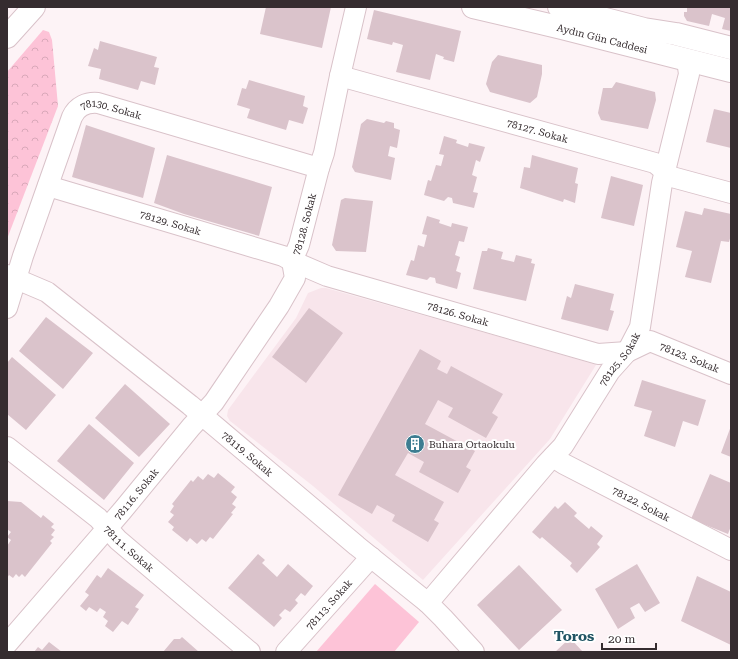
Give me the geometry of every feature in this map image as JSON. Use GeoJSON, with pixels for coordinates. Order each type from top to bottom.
{"type":"FeatureCollection","features":[{"type":"Feature","properties":{"kind":"main road"},"geometry":{"type":"LineString","coordinates":[[7,37],[34,7]]}},
{"type":"Feature","properties":{"kind":"main road","name":"Aydın Gün Caddesi"},"geometry":{"type":"LineString","coordinates":[[473,7],[687,60],[724,55]]}},
{"type":"Feature","properties":{"kind":"main road","name":"Aydın Gün Caddesi"},"geometry":{"type":"LineString","coordinates":[[558,7],[644,29],[676,34],[724,55]]}},
{"type":"Feature","properties":{"kind":"street","name":"78128. Sokak"},"geometry":{"type":"LineString","coordinates":[[202,416],[214,402],[279,306],[295,278],[292,261],[299,245],[324,153],[356,7]]}},
{"type":"Feature","properties":{"kind":"street","name":"78125. Sokak"},"geometry":{"type":"LineString","coordinates":[[428,603],[563,446],[610,371],[627,352],[640,327],[662,183],[689,74],[687,60]]}},
{"type":"Feature","properties":{"kind":"street","name":"78127. Sokak"},"geometry":{"type":"LineString","coordinates":[[340,76],[655,163],[672,177],[731,193]]}},
{"type":"Feature","properties":{"kind":"street","name":"78130. Sokak"},"geometry":{"type":"LineString","coordinates":[[7,308],[12,277],[23,256],[74,112],[82,105],[92,102],[98,103],[319,168]]}},
{"type":"Feature","properties":{"kind":"street","name":"78129. Sokak"},"geometry":{"type":"LineString","coordinates":[[48,186],[283,256],[292,261]]}},
{"type":"Feature","properties":{"kind":"street","name":"78126. Sokak"},"geometry":{"type":"LineString","coordinates":[[292,261],[327,276],[598,354],[627,352]]}},
{"type":"Feature","properties":{"kind":"street","name":"78119. Sokak"},"geometry":{"type":"LineString","coordinates":[[12,277],[47,292],[202,416],[428,603],[474,652]]}},
{"type":"Feature","properties":{"kind":"street","name":"78123. Sokak"},"geometry":{"type":"LineString","coordinates":[[627,352],[650,341],[731,374]]}},
{"type":"Feature","properties":{"kind":"street","name":"78116. Sokak"},"geometry":{"type":"LineString","coordinates":[[7,644],[107,528],[191,426],[202,416]]}},
{"type":"Feature","properties":{"kind":"street","name":"78111. Sokak"},"geometry":{"type":"LineString","coordinates":[[7,447],[98,518],[118,540],[250,652]]}},
{"type":"Feature","properties":{"kind":"street","name":"78122. Sokak"},"geometry":{"type":"LineString","coordinates":[[553,457],[731,550]]}},
{"type":"Feature","properties":{"kind":"street","name":"78113. Sokak"},"geometry":{"type":"LineString","coordinates":[[286,652],[371,557]]}},
{"type":"Feature","properties":{"kind":"shaded area"},"geometry":{"type":"Polygon","coordinates":[[[321,288],[326,288],[596,365],[550,439],[423,580],[313,486],[230,421],[227,416],[228,410],[296,318],[308,293],[321,288]]]}},
{"type":"Feature","properties":{"kind":"green space"},"geometry":{"type":"Polygon","coordinates":[[[43,30],[49,32],[52,40],[58,106],[7,239],[7,72],[43,30]]]}},
{"type":"Feature","properties":{"kind":"green space"},"geometry":{"type":"Polygon","coordinates":[[[375,584],[419,622],[394,652],[316,652],[375,584]]]}},
{"type":"Feature","properties":{"kind":"building"},"geometry":{"type":"Polygon","coordinates":[[[266,7],[331,7],[322,48],[260,34],[266,7]]]}},
{"type":"Feature","properties":{"kind":"building"},"geometry":{"type":"Polygon","coordinates":[[[687,7],[731,7],[731,31],[722,29],[725,18],[712,14],[709,26],[687,21],[684,16],[684,12],[687,12],[687,7]]]}},
{"type":"Feature","properties":{"kind":"building"},"geometry":{"type":"Polygon","coordinates":[[[374,10],[461,31],[454,62],[443,59],[444,57],[436,54],[430,80],[396,72],[403,45],[393,42],[392,45],[367,39],[374,10]]]}},
{"type":"Feature","properties":{"kind":"building"},"geometry":{"type":"Polygon","coordinates":[[[100,41],[157,57],[154,67],[159,68],[155,85],[141,81],[138,90],[99,79],[101,69],[88,66],[94,48],[98,50],[100,41]]]}},
{"type":"Feature","properties":{"kind":"building"},"geometry":{"type":"Polygon","coordinates":[[[498,55],[542,65],[542,74],[537,97],[530,103],[490,92],[486,84],[492,62],[498,55]]]}},
{"type":"Feature","properties":{"kind":"building"},"geometry":{"type":"Polygon","coordinates":[[[249,80],[305,96],[303,106],[308,108],[303,124],[289,120],[286,130],[247,118],[250,109],[237,105],[242,88],[246,89],[249,80]]]}},
{"type":"Feature","properties":{"kind":"building"},"geometry":{"type":"Polygon","coordinates":[[[616,82],[655,92],[656,100],[648,129],[601,120],[598,113],[603,88],[612,88],[616,82]]]}},
{"type":"Feature","properties":{"kind":"building"},"geometry":{"type":"Polygon","coordinates":[[[714,109],[731,113],[731,148],[706,142],[714,109]]]}},
{"type":"Feature","properties":{"kind":"building"},"geometry":{"type":"Polygon","coordinates":[[[367,119],[384,123],[386,121],[394,123],[394,128],[400,130],[397,148],[390,146],[388,156],[395,158],[391,180],[355,172],[352,167],[361,124],[367,119]]]}},
{"type":"Feature","properties":{"kind":"building"},"geometry":{"type":"Polygon","coordinates":[[[86,125],[155,148],[143,198],[72,177],[86,125]]]}},
{"type":"Feature","properties":{"kind":"building"},"geometry":{"type":"Polygon","coordinates":[[[444,136],[457,140],[456,143],[468,147],[469,143],[485,147],[480,162],[476,160],[472,175],[477,177],[473,192],[478,193],[474,208],[453,203],[452,198],[448,197],[444,201],[424,195],[428,180],[431,181],[436,165],[441,166],[444,155],[439,154],[444,136]]]}},
{"type":"Feature","properties":{"kind":"building"},"geometry":{"type":"Polygon","coordinates":[[[167,155],[272,187],[259,236],[184,214],[154,203],[167,155]]]}},
{"type":"Feature","properties":{"kind":"building"},"geometry":{"type":"Polygon","coordinates":[[[532,155],[578,168],[575,183],[578,184],[575,203],[564,199],[563,202],[520,188],[524,167],[530,168],[532,155]]]}},
{"type":"Feature","properties":{"kind":"building"},"geometry":{"type":"Polygon","coordinates":[[[611,176],[643,185],[634,226],[601,218],[611,176]]]}},
{"type":"Feature","properties":{"kind":"building"},"geometry":{"type":"Polygon","coordinates":[[[345,198],[373,201],[366,252],[336,251],[332,245],[341,200],[345,198]]]}},
{"type":"Feature","properties":{"kind":"building"},"geometry":{"type":"Polygon","coordinates":[[[704,208],[731,214],[731,235],[729,242],[721,241],[711,283],[685,277],[692,251],[676,247],[685,211],[702,215],[704,208]]]}},
{"type":"Feature","properties":{"kind":"building"},"geometry":{"type":"Polygon","coordinates":[[[427,216],[440,220],[439,223],[451,227],[452,223],[468,227],[464,242],[459,241],[455,255],[460,257],[456,271],[461,273],[457,289],[436,283],[435,278],[430,277],[427,280],[406,275],[411,260],[414,261],[418,245],[424,247],[427,235],[422,234],[427,216]]]}},
{"type":"Feature","properties":{"kind":"building"},"geometry":{"type":"Polygon","coordinates":[[[488,248],[503,252],[501,259],[514,262],[516,255],[532,259],[531,263],[535,264],[526,301],[473,289],[482,251],[487,251],[488,248]]]}},
{"type":"Feature","properties":{"kind":"building"},"geometry":{"type":"Polygon","coordinates":[[[575,284],[614,294],[610,310],[614,311],[608,331],[561,319],[567,296],[571,298],[575,284]]]}},
{"type":"Feature","properties":{"kind":"building"},"geometry":{"type":"Polygon","coordinates":[[[309,308],[343,333],[306,383],[272,357],[309,308]]]}},
{"type":"Feature","properties":{"kind":"building"},"geometry":{"type":"Polygon","coordinates":[[[46,317],[93,353],[63,389],[19,351],[46,317]]]}},
{"type":"Feature","properties":{"kind":"building","name":"Buhara Ortaokulu"},"geometry":{"type":"Polygon","coordinates":[[[420,349],[441,361],[437,369],[447,374],[451,366],[503,394],[492,413],[498,417],[486,438],[448,417],[453,408],[438,400],[425,424],[475,451],[466,467],[471,470],[458,493],[419,472],[424,462],[408,453],[395,475],[444,502],[434,520],[439,523],[428,542],[392,521],[395,515],[377,505],[372,514],[338,495],[420,349]]]}},
{"type":"Feature","properties":{"kind":"building"},"geometry":{"type":"Polygon","coordinates":[[[12,357],[56,395],[26,430],[7,414],[7,363],[12,357]]]}},
{"type":"Feature","properties":{"kind":"building"},"geometry":{"type":"Polygon","coordinates":[[[642,380],[706,400],[698,426],[683,421],[675,447],[644,436],[652,411],[634,406],[642,380]]]}},
{"type":"Feature","properties":{"kind":"building"},"geometry":{"type":"Polygon","coordinates":[[[125,384],[170,424],[139,457],[95,418],[125,384]]]}},
{"type":"Feature","properties":{"kind":"building"},"geometry":{"type":"Polygon","coordinates":[[[89,424],[134,463],[104,500],[57,461],[89,424]]]}},
{"type":"Feature","properties":{"kind":"building"},"geometry":{"type":"Polygon","coordinates":[[[731,426],[731,457],[721,453],[731,426]]]}},
{"type":"Feature","properties":{"kind":"building"},"geometry":{"type":"Polygon","coordinates":[[[218,473],[235,487],[231,492],[237,497],[232,504],[236,507],[231,513],[233,514],[213,539],[210,537],[206,542],[202,539],[197,544],[190,538],[187,542],[172,530],[174,527],[168,522],[174,515],[170,512],[174,506],[172,504],[191,480],[193,482],[198,476],[203,480],[208,474],[214,478],[218,473]]]}},
{"type":"Feature","properties":{"kind":"building"},"geometry":{"type":"Polygon","coordinates":[[[710,474],[731,483],[731,526],[728,534],[691,519],[710,474]]]}},
{"type":"Feature","properties":{"kind":"building"},"geometry":{"type":"Polygon","coordinates":[[[7,501],[21,502],[41,518],[43,515],[54,524],[51,527],[55,530],[51,535],[54,537],[50,541],[52,543],[25,577],[22,574],[19,577],[16,574],[13,578],[9,575],[7,578],[7,546],[11,540],[7,537],[11,532],[7,529],[7,501]]]}},
{"type":"Feature","properties":{"kind":"building"},"geometry":{"type":"Polygon","coordinates":[[[565,502],[577,513],[574,516],[589,529],[591,526],[603,536],[597,544],[600,547],[577,573],[570,566],[572,563],[542,537],[540,539],[532,532],[555,506],[558,509],[565,502]]]}},
{"type":"Feature","properties":{"kind":"building"},"geometry":{"type":"Polygon","coordinates":[[[258,554],[265,560],[262,563],[277,577],[288,564],[313,586],[305,596],[301,593],[295,600],[298,603],[290,612],[285,609],[279,615],[282,618],[274,627],[228,588],[258,554]]]}},
{"type":"Feature","properties":{"kind":"building"},"geometry":{"type":"Polygon","coordinates":[[[637,564],[660,603],[645,612],[639,603],[630,608],[635,618],[618,629],[595,589],[637,564]]]}},
{"type":"Feature","properties":{"kind":"building"},"geometry":{"type":"Polygon","coordinates":[[[519,565],[562,610],[519,650],[477,605],[519,565]]]}},
{"type":"Feature","properties":{"kind":"building"},"geometry":{"type":"Polygon","coordinates":[[[108,568],[144,595],[135,607],[139,609],[128,625],[122,621],[113,632],[105,626],[108,621],[103,617],[106,612],[100,608],[97,612],[89,607],[86,611],[80,606],[89,595],[85,592],[97,575],[101,578],[108,568]]]}},
{"type":"Feature","properties":{"kind":"building"},"geometry":{"type":"Polygon","coordinates":[[[697,576],[731,592],[731,645],[681,621],[697,576]]]}},
{"type":"Feature","properties":{"kind":"building"},"geometry":{"type":"Polygon","coordinates":[[[182,637],[199,652],[163,652],[174,639],[180,639],[182,637]]]}},
{"type":"Feature","properties":{"kind":"building"},"geometry":{"type":"Polygon","coordinates":[[[570,638],[583,652],[555,652],[570,638]]]}},
{"type":"Feature","properties":{"kind":"building"},"geometry":{"type":"Polygon","coordinates":[[[49,642],[62,652],[34,652],[38,647],[42,650],[49,642]]]}},
{"type":"Feature","properties":{"kind":"place","name":"Buhara Ortaokulu"},"geometry":{"type":"Point","coordinates":[415,444]}},
{"type":"Feature","properties":{"kind":"district","name":"Toros"},"geometry":{"type":"Point","coordinates":[574,636]}}]}
